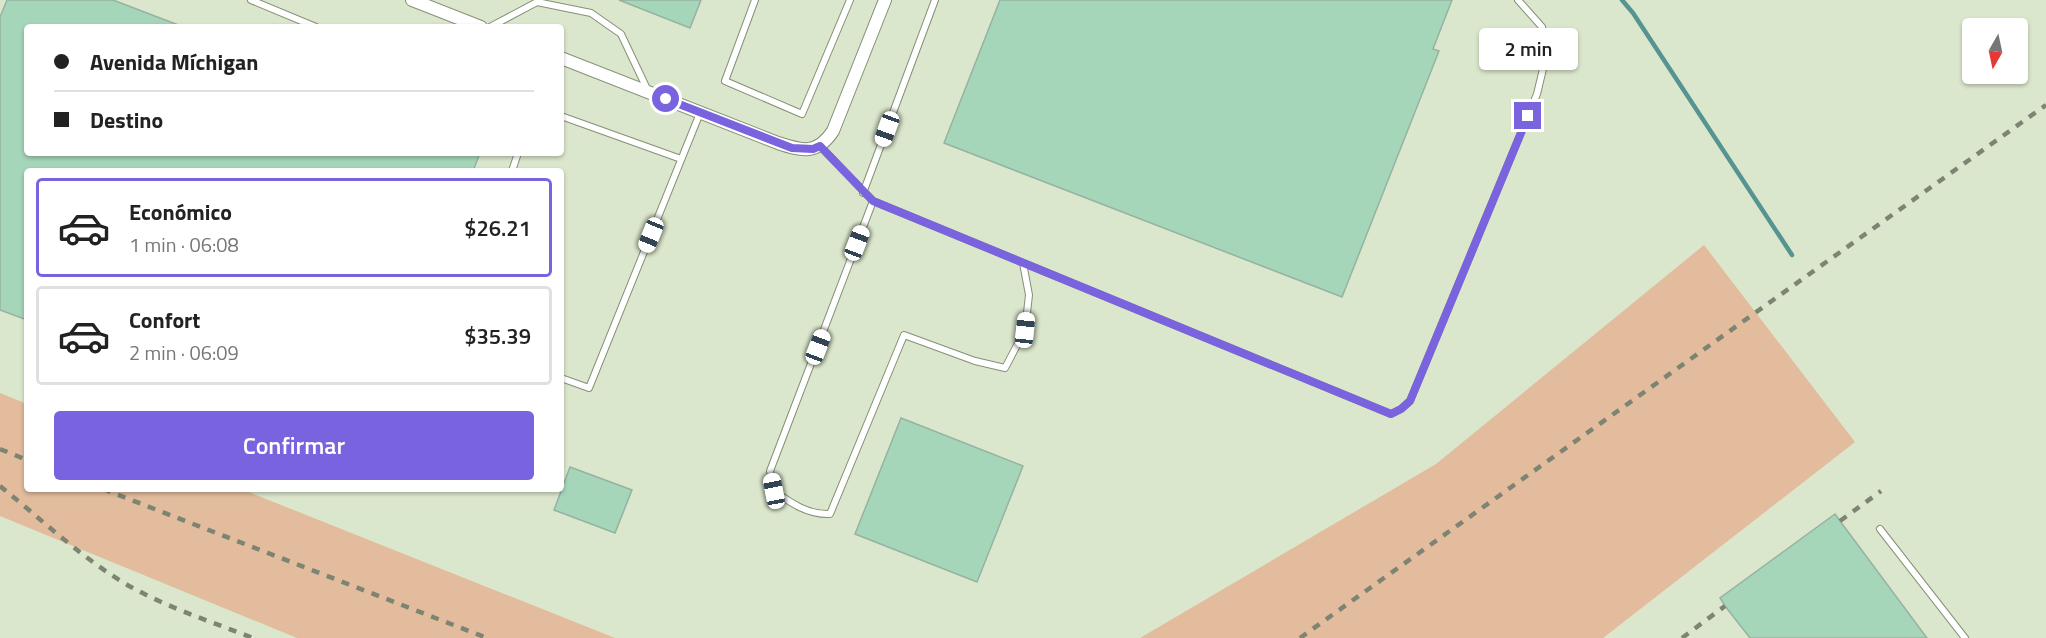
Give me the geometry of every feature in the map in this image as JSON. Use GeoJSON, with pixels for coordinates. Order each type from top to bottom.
{"type":"FeatureCollection","features":[{"type":"Feature","properties":{"kind":"street"},"geometry":{"type":"LineString","coordinates":[[412,0],[473,24]]}},
{"type":"Feature","properties":{"kind":"street"},"geometry":{"type":"LineString","coordinates":[[564,59],[792,148],[813,149],[820,146],[833,131],[885,0]]}},
{"type":"Feature","properties":{"kind":"lane"},"geometry":{"type":"LineString","coordinates":[[251,0],[309,24]]}},
{"type":"Feature","properties":{"kind":"lane"},"geometry":{"type":"LineString","coordinates":[[755,0],[725,81],[802,114],[850,0]]}},
{"type":"Feature","properties":{"kind":"lane"},"geometry":{"type":"LineString","coordinates":[[864,193],[935,0]]}},
{"type":"Feature","properties":{"kind":"lane"},"geometry":{"type":"LineString","coordinates":[[820,146],[873,201],[1391,414],[1410,401],[1537,94],[1548,48],[1542,27],[1518,0]]}},
{"type":"Feature","properties":{"kind":"lane"},"geometry":{"type":"LineString","coordinates":[[496,24],[537,2],[591,13],[621,34],[648,92]]}},
{"type":"Feature","properties":{"kind":"lane"},"geometry":{"type":"LineString","coordinates":[[564,379],[589,388],[700,112]]}},
{"type":"Feature","properties":{"kind":"lane"},"geometry":{"type":"LineString","coordinates":[[564,117],[681,159]]}},
{"type":"Feature","properties":{"kind":"lane"},"geometry":{"type":"LineString","coordinates":[[873,201],[770,471],[774,491],[795,505],[817,515],[830,514],[904,335],[975,361],[1005,368],[1025,330],[1029,295],[1023,263]]}},
{"type":"Feature","properties":{"kind":"lane"},"geometry":{"type":"LineString","coordinates":[[1880,529],[1965,638]]}},
{"type":"Feature","properties":{"kind":"shaded area"},"geometry":{"type":"Polygon","coordinates":[[[1704,245],[1855,442],[1603,638],[1140,638],[1436,464],[1704,245]]]}},
{"type":"Feature","properties":{"kind":"shaded area"},"geometry":{"type":"Polygon","coordinates":[[[0,393],[24,403],[24,492],[249,492],[615,638],[297,638],[0,516],[0,393]]]}},
{"type":"Feature","properties":{"kind":"building"},"geometry":{"type":"Polygon","coordinates":[[[7,0],[113,0],[176,24],[24,24],[24,156],[479,156],[474,168],[24,168],[24,319],[0,310],[0,17],[7,0]]]}},
{"type":"Feature","properties":{"kind":"building"},"geometry":{"type":"Polygon","coordinates":[[[619,0],[701,0],[690,28],[619,0]]]}},
{"type":"Feature","properties":{"kind":"building"},"geometry":{"type":"Polygon","coordinates":[[[1000,0],[1452,0],[1433,49],[1439,51],[1342,297],[944,143],[1000,0]]]}},
{"type":"Feature","properties":{"kind":"building"},"geometry":{"type":"Polygon","coordinates":[[[901,418],[1023,466],[977,582],[855,534],[901,418]]]}},
{"type":"Feature","properties":{"kind":"building"},"geometry":{"type":"Polygon","coordinates":[[[570,467],[632,490],[615,533],[554,510],[561,492],[564,492],[564,483],[570,467]]]}},
{"type":"Feature","properties":{"kind":"building"},"geometry":{"type":"Polygon","coordinates":[[[1835,514],[1927,638],[1750,638],[1725,606],[1720,598],[1835,514]]]}},
{"type":"Feature","properties":{"kind":"waterway"},"geometry":{"type":"LineString","coordinates":[[1622,0],[1633,13],[1792,255]]}},
{"type":"Feature","properties":{"kind":"railway"},"geometry":{"type":"LineString","coordinates":[[1300,638],[2046,105]]}},
{"type":"Feature","properties":{"kind":"railway"},"geometry":{"type":"LineString","coordinates":[[0,449],[24,459]]}},
{"type":"Feature","properties":{"kind":"railway"},"geometry":{"type":"LineString","coordinates":[[0,486],[114,577],[145,595],[253,638]]}},
{"type":"Feature","properties":{"kind":"railway"},"geometry":{"type":"LineString","coordinates":[[1840,521],[1881,491]]}},
{"type":"Feature","properties":{"kind":"railway"},"geometry":{"type":"LineString","coordinates":[[111,492],[487,638]]}},
{"type":"Feature","properties":{"kind":"railway"},"geometry":{"type":"LineString","coordinates":[[1682,638],[1725,606]]}},
{"type":"Feature","properties":{"kind":"route"},"geometry":{"type":"LineString","coordinates":[[666,99],[792,148],[802,150],[820,146],[873,201],[1391,414],[1410,401],[1528,116]]}}]}
